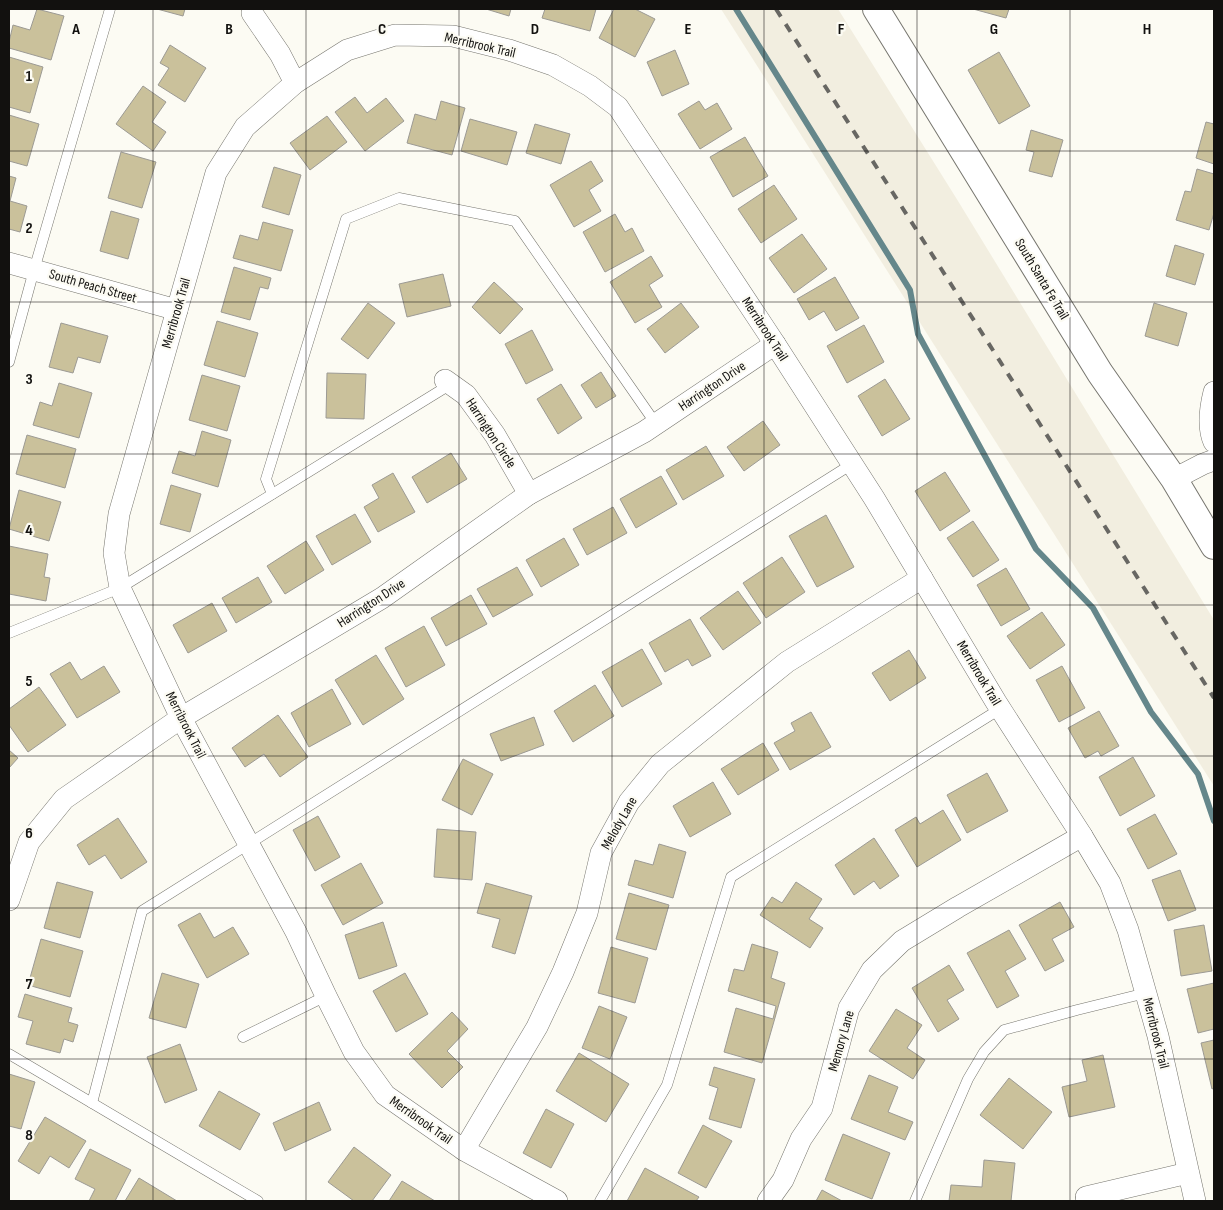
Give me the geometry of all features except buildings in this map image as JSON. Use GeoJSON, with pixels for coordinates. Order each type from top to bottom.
{"type":"FeatureCollection","features":[{"type":"Feature","properties":{"kind":"street","name":"South Santa Fe Trail"},"geometry":{"type":"LineString","coordinates":[[881,11],[1100,373],[1174,479],[1214,546]]}},
{"type":"Feature","properties":{"kind":"street"},"geometry":{"type":"LineString","coordinates":[[252,13],[280,54],[295,83]]}},
{"type":"Feature","properties":{"kind":"street","name":"Merribrook Trail"},"geometry":{"type":"LineString","coordinates":[[557,1201],[464,1150],[385,1095],[354,1052],[296,932],[181,718],[120,588],[114,552],[119,514],[216,173],[244,127],[295,83],[347,50],[395,34],[453,36],[509,50],[553,65],[590,86],[618,107],[775,344],[874,498],[1000,708],[1110,883],[1128,930],[1158,1036],[1195,1201]]}},
{"type":"Feature","properties":{"kind":"street","name":"South Peach Street"},"geometry":{"type":"LineString","coordinates":[[9,263],[177,310]]}},
{"type":"Feature","properties":{"kind":"street","name":"Harrington Drive"},"geometry":{"type":"LineString","coordinates":[[9,900],[29,842],[64,799],[181,718],[382,598],[529,494],[644,432],[775,344]]}},
{"type":"Feature","properties":{"kind":"street","name":"Harrington Circle"},"geometry":{"type":"LineString","coordinates":[[448,382],[466,395],[495,435],[529,494]]}},
{"type":"Feature","properties":{"kind":"street"},"geometry":{"type":"LineString","coordinates":[[1214,392],[1210,408],[1211,434],[1214,442]]}},
{"type":"Feature","properties":{"kind":"street"},"geometry":{"type":"LineString","coordinates":[[1174,479],[1214,460]]}},
{"type":"Feature","properties":{"kind":"street","name":"Melody Lane"},"geometry":{"type":"LineString","coordinates":[[464,1150],[537,1027],[563,972],[587,913],[601,853],[629,802],[660,764],[788,662],[922,578]]}},
{"type":"Feature","properties":{"kind":"street","name":"Memory Lane"},"geometry":{"type":"LineString","coordinates":[[768,1201],[783,1180],[801,1139],[822,1108],[849,1008],[872,970],[902,941],[1082,836]]}},
{"type":"Feature","properties":{"kind":"street"},"geometry":{"type":"LineString","coordinates":[[1086,1197],[1188,1173]]}},
{"type":"Feature","properties":{"kind":"lane"},"geometry":{"type":"LineString","coordinates":[[9,362],[110,9]]}},
{"type":"Feature","properties":{"kind":"lane"},"geometry":{"type":"LineString","coordinates":[[272,494],[266,479],[346,219],[399,198],[515,221],[656,424]]}},
{"type":"Feature","properties":{"kind":"lane"},"geometry":{"type":"LineString","coordinates":[[9,633],[120,588],[448,382]]}},
{"type":"Feature","properties":{"kind":"lane"},"geometry":{"type":"LineString","coordinates":[[92,1102],[142,911],[852,464]]}},
{"type":"Feature","properties":{"kind":"lane"},"geometry":{"type":"LineString","coordinates":[[600,1201],[667,1085],[731,877],[1000,708]]}},
{"type":"Feature","properties":{"kind":"lane"},"geometry":{"type":"LineString","coordinates":[[915,1201],[968,1078],[984,1052],[1004,1030],[1146,993]]}},
{"type":"Feature","properties":{"kind":"lane"},"geometry":{"type":"LineString","coordinates":[[243,1037],[326,996]]}},
{"type":"Feature","properties":{"kind":"lane"},"geometry":{"type":"LineString","coordinates":[[9,1054],[258,1201]]}},
{"type":"Feature","properties":{"kind":"shaded area"},"geometry":{"type":"Polygon","coordinates":[[[721,9],[838,9],[958,201],[1214,620],[1214,786],[721,9]]]}},
{"type":"Feature","properties":{"kind":"waterway"},"geometry":{"type":"LineString","coordinates":[[736,9],[910,290],[918,334],[1036,549],[1093,608],[1151,712],[1198,774],[1214,821]]}},
{"type":"Feature","properties":{"kind":"railway"},"geometry":{"type":"LineString","coordinates":[[776,9],[1214,698]]}}]}
